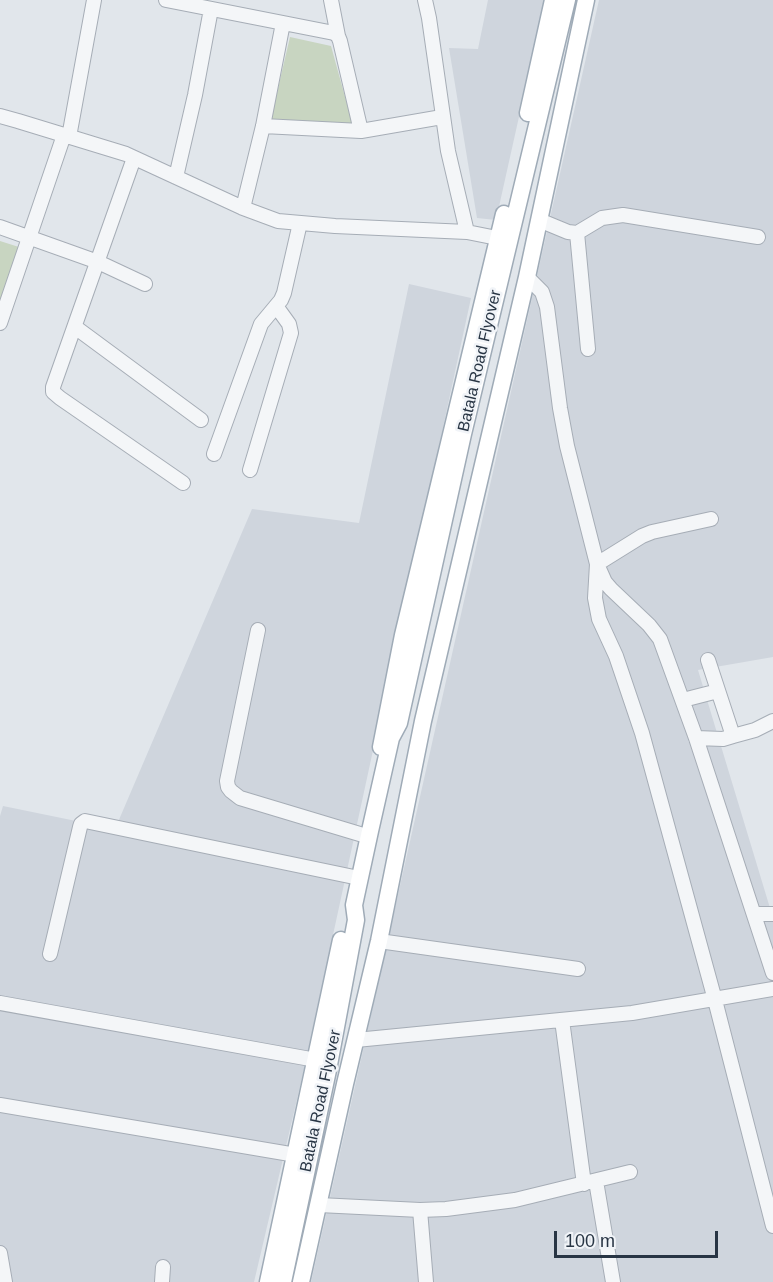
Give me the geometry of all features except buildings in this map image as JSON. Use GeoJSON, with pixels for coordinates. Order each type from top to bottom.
{"type":"FeatureCollection","features":[{"type":"Feature","properties":{"kind":"main road"},"geometry":{"type":"LineString","coordinates":[[268,1282],[403,635],[554,0]]}},
{"type":"Feature","properties":{"kind":"main road","name":"Batala Road Flyover"},"geometry":{"type":"LineString","coordinates":[[283,1282],[328,1070],[356,920],[366,905],[401,739],[399,723],[465,423],[567,0]]}},
{"type":"Feature","properties":{"kind":"main road"},"geometry":{"type":"LineString","coordinates":[[301,1282],[379,941],[423,721],[527,277],[586,0]]}},
{"type":"Feature","properties":{"kind":"street"},"geometry":{"type":"LineString","coordinates":[[0,323],[67,136],[94,0]]}},
{"type":"Feature","properties":{"kind":"street"},"geometry":{"type":"LineString","coordinates":[[166,0],[329,32],[338,36]]}},
{"type":"Feature","properties":{"kind":"street"},"geometry":{"type":"LineString","coordinates":[[331,0],[361,131]]}},
{"type":"Feature","properties":{"kind":"street"},"geometry":{"type":"LineString","coordinates":[[425,0],[442,117],[467,231]]}},
{"type":"Feature","properties":{"kind":"street"},"geometry":{"type":"LineString","coordinates":[[176,177],[195,95],[211,9]]}},
{"type":"Feature","properties":{"kind":"street"},"geometry":{"type":"LineString","coordinates":[[243,208],[264,126],[283,23]]}},
{"type":"Feature","properties":{"kind":"street"},"geometry":{"type":"LineString","coordinates":[[0,116],[134,158],[243,208],[278,221],[467,231],[497,238]]}},
{"type":"Feature","properties":{"kind":"street"},"geometry":{"type":"LineString","coordinates":[[264,126],[361,131],[442,117]]}},
{"type":"Feature","properties":{"kind":"street"},"geometry":{"type":"LineString","coordinates":[[134,158],[53,392],[183,483]]}},
{"type":"Feature","properties":{"kind":"street"},"geometry":{"type":"LineString","coordinates":[[539,220],[568,232],[577,233],[602,218],[623,215],[758,237]]}},
{"type":"Feature","properties":{"kind":"street"},"geometry":{"type":"LineString","coordinates":[[214,454],[261,324],[284,293],[300,223]]}},
{"type":"Feature","properties":{"kind":"street"},"geometry":{"type":"LineString","coordinates":[[0,227],[98,262],[145,284]]}},
{"type":"Feature","properties":{"kind":"street"},"geometry":{"type":"LineString","coordinates":[[577,233],[588,349]]}},
{"type":"Feature","properties":{"kind":"street"},"geometry":{"type":"LineString","coordinates":[[527,277],[542,292],[547,307],[560,408],[597,564],[605,582],[649,625],[660,639],[696,738],[773,973]]}},
{"type":"Feature","properties":{"kind":"street"},"geometry":{"type":"LineString","coordinates":[[250,470],[291,333],[289,324],[276,306]]}},
{"type":"Feature","properties":{"kind":"street"},"geometry":{"type":"LineString","coordinates":[[75,327],[201,420]]}},
{"type":"Feature","properties":{"kind":"street"},"geometry":{"type":"LineString","coordinates":[[597,564],[646,534],[711,519]]}},
{"type":"Feature","properties":{"kind":"street"},"geometry":{"type":"LineString","coordinates":[[597,564],[595,589],[597,609],[627,686],[642,733],[715,1000],[773,1226]]}},
{"type":"Feature","properties":{"kind":"street"},"geometry":{"type":"LineString","coordinates":[[258,630],[227,781],[228,787],[240,798],[363,835]]}},
{"type":"Feature","properties":{"kind":"street"},"geometry":{"type":"LineString","coordinates":[[708,660],[733,736]]}},
{"type":"Feature","properties":{"kind":"street"},"geometry":{"type":"LineString","coordinates":[[683,700],[718,691]]}},
{"type":"Feature","properties":{"kind":"street"},"geometry":{"type":"LineString","coordinates":[[696,738],[723,739],[773,722]]}},
{"type":"Feature","properties":{"kind":"street"},"geometry":{"type":"LineString","coordinates":[[50,954],[80,827],[85,821],[354,877]]}},
{"type":"Feature","properties":{"kind":"street"},"geometry":{"type":"LineString","coordinates":[[754,914],[773,914]]}},
{"type":"Feature","properties":{"kind":"street"},"geometry":{"type":"LineString","coordinates":[[379,941],[578,969]]}},
{"type":"Feature","properties":{"kind":"street"},"geometry":{"type":"LineString","coordinates":[[356,1040],[632,1013],[773,989]]}},
{"type":"Feature","properties":{"kind":"street"},"geometry":{"type":"LineString","coordinates":[[0,1003],[316,1060]]}},
{"type":"Feature","properties":{"kind":"street"},"geometry":{"type":"LineString","coordinates":[[562,1020],[590,1182],[613,1282]]}},
{"type":"Feature","properties":{"kind":"street"},"geometry":{"type":"LineString","coordinates":[[0,1105],[296,1155]]}},
{"type":"Feature","properties":{"kind":"street"},"geometry":{"type":"LineString","coordinates":[[319,1205],[420,1210],[446,1209],[515,1200],[630,1172]]}},
{"type":"Feature","properties":{"kind":"street"},"geometry":{"type":"LineString","coordinates":[[420,1210],[426,1282]]}},
{"type":"Feature","properties":{"kind":"street"},"geometry":{"type":"LineString","coordinates":[[0,1253],[4,1282]]}},
{"type":"Feature","properties":{"kind":"street"},"geometry":{"type":"LineString","coordinates":[[162,1282],[163,1267]]}},
{"type":"Feature","properties":{"kind":"shaded area"},"geometry":{"type":"Polygon","coordinates":[[[488,0],[545,0],[496,220],[477,218],[449,48],[478,49],[488,0]]]}},
{"type":"Feature","properties":{"kind":"shaded area"},"geometry":{"type":"Polygon","coordinates":[[[599,0],[773,0],[773,657],[698,670],[773,918],[773,1282],[311,1282],[599,0]]]}},
{"type":"Feature","properties":{"kind":"shaded area"},"geometry":{"type":"Polygon","coordinates":[[[409,284],[471,298],[302,1078],[254,1282],[0,1282],[0,816],[3,806],[115,829],[252,509],[359,523],[409,284]]]}},
{"type":"Feature","properties":{"kind":"green space"},"geometry":{"type":"Polygon","coordinates":[[[290,37],[331,46],[355,133],[268,131],[290,37]]]}},
{"type":"Feature","properties":{"kind":"green space"},"geometry":{"type":"Polygon","coordinates":[[[0,241],[22,248],[0,307],[0,241]]]}}]}
